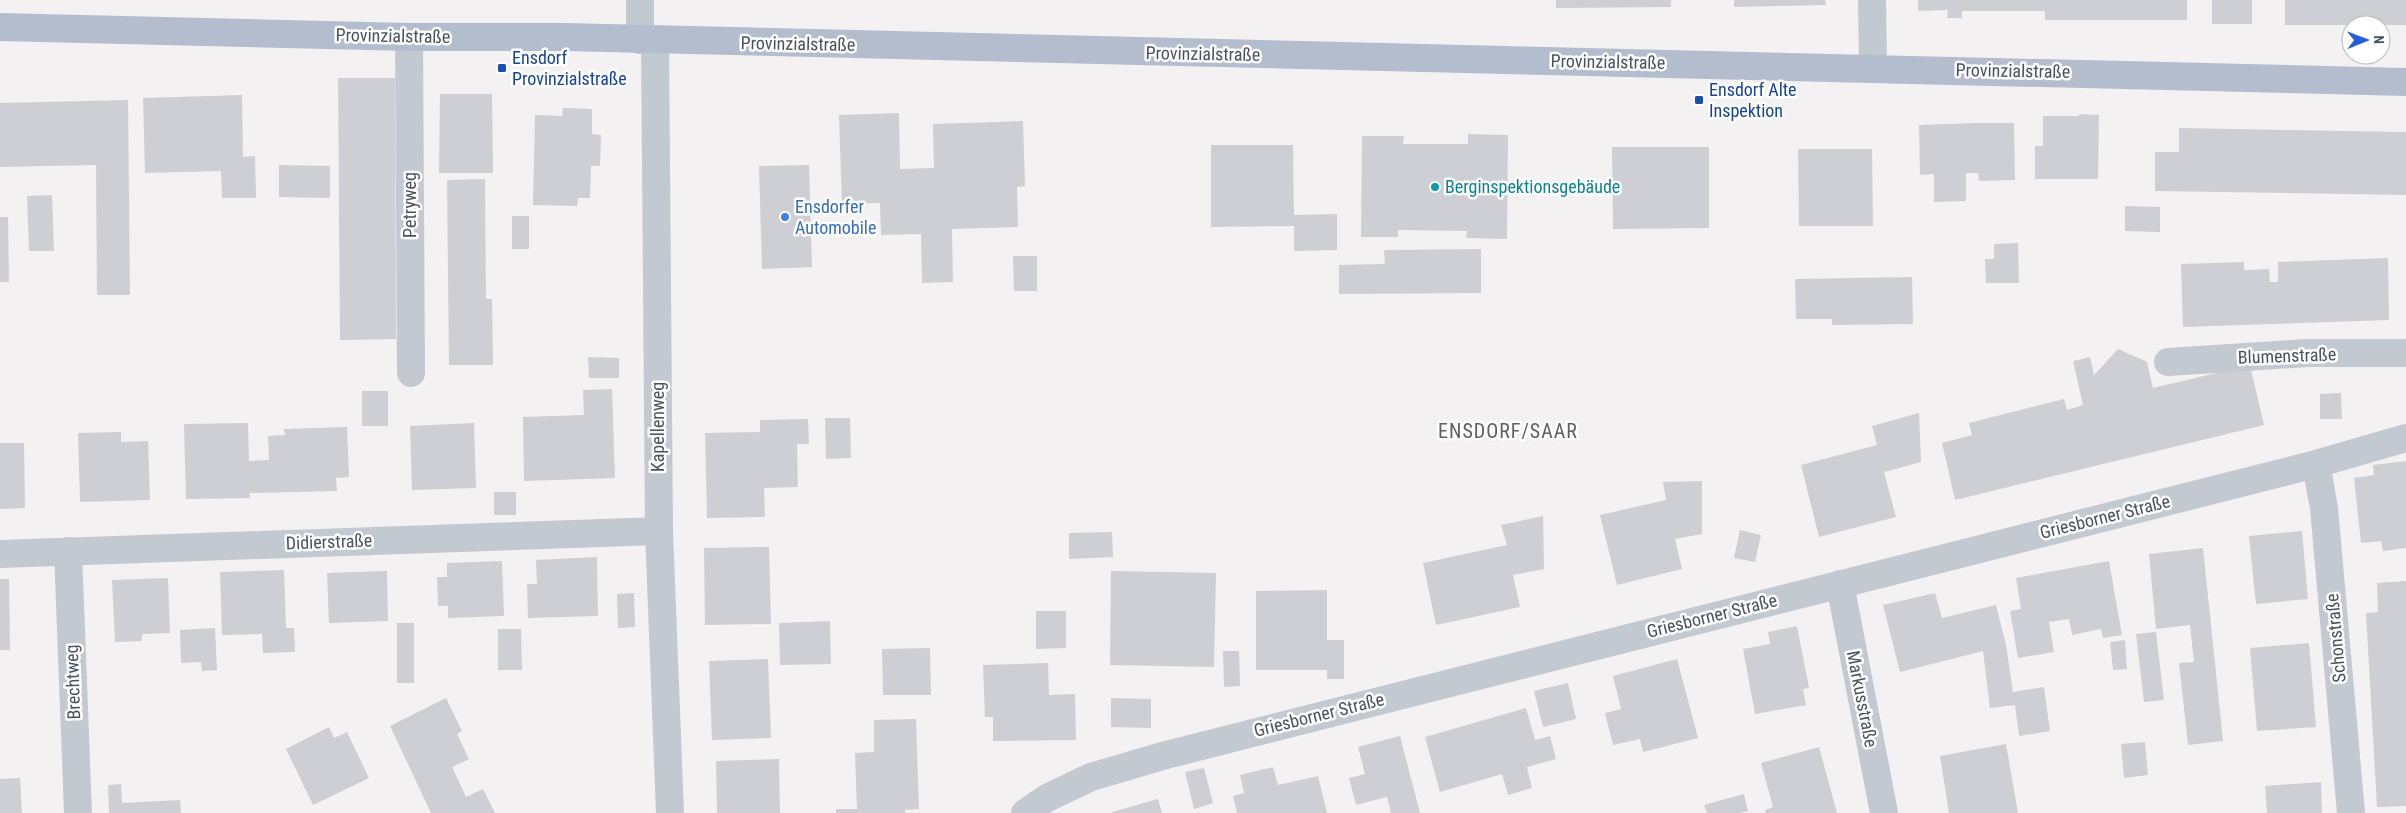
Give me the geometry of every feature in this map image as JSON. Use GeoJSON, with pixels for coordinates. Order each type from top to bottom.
{"type":"FeatureCollection","features":[{"type":"Feature","properties":{"kind":"main road","name":"Provinzialstraße"},"geometry":{"type":"LineString","coordinates":[[0,27],[409,36],[565,37],[2406,82]]}},
{"type":"Feature","properties":{"kind":"street","name":"Kapellenweg"},"geometry":{"type":"LineString","coordinates":[[640,0],[647,40],[658,531],[670,813]]}},
{"type":"Feature","properties":{"kind":"street"},"geometry":{"type":"LineString","coordinates":[[1872,0],[1873,68]]}},
{"type":"Feature","properties":{"kind":"street","name":"Petryweg"},"geometry":{"type":"LineString","coordinates":[[409,36],[411,373]]}},
{"type":"Feature","properties":{"kind":"street","name":"Blumenstraße"},"geometry":{"type":"LineString","coordinates":[[2168,362],[2307,353],[2406,353]]}},
{"type":"Feature","properties":{"kind":"street","name":"Griesborner Straße"},"geometry":{"type":"LineString","coordinates":[[1025,813],[1049,806],[1091,776],[1166,755],[2316,464],[2406,438]]}},
{"type":"Feature","properties":{"kind":"street","name":"Schonstraße"},"geometry":{"type":"LineString","coordinates":[[2316,464],[2324,508],[2351,813]]}},
{"type":"Feature","properties":{"kind":"street","name":"Didierstraße"},"geometry":{"type":"LineString","coordinates":[[0,554],[658,531]]}},
{"type":"Feature","properties":{"kind":"street","name":"Brechtweg"},"geometry":{"type":"LineString","coordinates":[[68,551],[78,813]]}},
{"type":"Feature","properties":{"kind":"street","name":"Markusstraße"},"geometry":{"type":"LineString","coordinates":[[1840,584],[1884,813]]}},
{"type":"Feature","properties":{"kind":"building"},"geometry":{"type":"Polygon","coordinates":[[[1556,0],[1671,0],[1671,7],[1556,8],[1556,0]]]}},
{"type":"Feature","properties":{"kind":"building"},"geometry":{"type":"Polygon","coordinates":[[[1734,0],[1825,0],[1826,5],[1734,7],[1734,0]]]}},
{"type":"Feature","properties":{"kind":"building"},"geometry":{"type":"Polygon","coordinates":[[[1918,0],[2187,0],[2187,20],[2045,20],[2045,11],[1962,11],[1962,18],[1947,18],[1948,10],[1918,11],[1918,0]]]}},
{"type":"Feature","properties":{"kind":"building"},"geometry":{"type":"Polygon","coordinates":[[[2212,0],[2252,0],[2252,24],[2212,24],[2212,0]]]}},
{"type":"Feature","properties":{"kind":"building"},"geometry":{"type":"Polygon","coordinates":[[[2285,0],[2406,0],[2406,25],[2391,25],[2391,15],[2341,15],[2341,25],[2285,25],[2285,0]]]}},
{"type":"Feature","properties":{"kind":"building"},"geometry":{"type":"Polygon","coordinates":[[[338,78],[395,78],[396,339],[340,340],[338,78]]]}},
{"type":"Feature","properties":{"kind":"building"},"geometry":{"type":"Polygon","coordinates":[[[440,94],[492,94],[493,173],[439,173],[440,94]]]}},
{"type":"Feature","properties":{"kind":"building"},"geometry":{"type":"Polygon","coordinates":[[[242,95],[243,157],[255,156],[256,198],[222,198],[221,171],[145,173],[143,98],[242,95]]]}},
{"type":"Feature","properties":{"kind":"building"},"geometry":{"type":"Polygon","coordinates":[[[128,100],[130,295],[97,295],[96,165],[0,167],[0,103],[128,100]]]}},
{"type":"Feature","properties":{"kind":"building"},"geometry":{"type":"Polygon","coordinates":[[[563,108],[592,109],[592,134],[601,135],[600,166],[591,166],[590,198],[578,198],[577,206],[533,205],[535,115],[562,116],[563,108]]]}},
{"type":"Feature","properties":{"kind":"building"},"geometry":{"type":"Polygon","coordinates":[[[899,113],[900,169],[934,168],[933,124],[1023,121],[1025,186],[1017,187],[1018,227],[952,229],[953,282],[922,283],[921,234],[881,235],[880,203],[842,204],[839,115],[899,113]]]}},
{"type":"Feature","properties":{"kind":"building"},"geometry":{"type":"Polygon","coordinates":[[[2079,114],[2099,115],[2098,179],[2035,179],[2035,146],[2043,146],[2043,116],[2079,116],[2079,114]]]}},
{"type":"Feature","properties":{"kind":"building"},"geometry":{"type":"Polygon","coordinates":[[[2014,123],[2015,180],[1979,181],[1978,173],[1966,173],[1966,201],[1934,202],[1934,174],[1920,175],[1919,125],[2014,123]]]}},
{"type":"Feature","properties":{"kind":"building"},"geometry":{"type":"Polygon","coordinates":[[[2179,128],[2406,132],[2406,195],[2155,191],[2155,152],[2179,152],[2179,128]]]}},
{"type":"Feature","properties":{"kind":"building","name":"Berginspektionsgebäude"},"geometry":{"type":"Polygon","coordinates":[[[1468,134],[1508,135],[1507,239],[1466,238],[1467,231],[1398,230],[1398,237],[1361,237],[1362,136],[1404,136],[1403,144],[1468,144],[1468,134]]]}},
{"type":"Feature","properties":{"kind":"building"},"geometry":{"type":"Polygon","coordinates":[[[1211,145],[1293,145],[1294,215],[1337,214],[1337,250],[1294,251],[1294,226],[1211,227],[1211,145]]]}},
{"type":"Feature","properties":{"kind":"building","name":"Berginspektionsgebäude"},"geometry":{"type":"Polygon","coordinates":[[[1612,147],[1709,147],[1709,228],[1613,229],[1612,147]]]}},
{"type":"Feature","properties":{"kind":"building"},"geometry":{"type":"Polygon","coordinates":[[[1798,149],[1872,149],[1873,226],[1799,226],[1798,149]]]}},
{"type":"Feature","properties":{"kind":"building"},"geometry":{"type":"Polygon","coordinates":[[[279,165],[330,166],[330,198],[279,197],[279,165]]]}},
{"type":"Feature","properties":{"kind":"building","name":"Ensdorfer Automobile"},"geometry":{"type":"Polygon","coordinates":[[[809,165],[812,267],[762,269],[759,166],[809,165]]]}},
{"type":"Feature","properties":{"kind":"building"},"geometry":{"type":"Polygon","coordinates":[[[485,179],[486,299],[492,299],[493,365],[449,365],[447,180],[485,179]]]}},
{"type":"Feature","properties":{"kind":"building"},"geometry":{"type":"Polygon","coordinates":[[[52,195],[54,251],[29,251],[27,196],[52,195]]]}},
{"type":"Feature","properties":{"kind":"building"},"geometry":{"type":"Polygon","coordinates":[[[2125,206],[2160,207],[2160,232],[2125,231],[2125,206]]]}},
{"type":"Feature","properties":{"kind":"building"},"geometry":{"type":"Polygon","coordinates":[[[512,216],[529,216],[529,249],[512,249],[512,216]]]}},
{"type":"Feature","properties":{"kind":"building"},"geometry":{"type":"Polygon","coordinates":[[[0,217],[8,217],[9,282],[0,282],[0,217]]]}},
{"type":"Feature","properties":{"kind":"building"},"geometry":{"type":"Polygon","coordinates":[[[2018,243],[2019,283],[1986,283],[1985,259],[1994,259],[1994,244],[2018,243]]]}},
{"type":"Feature","properties":{"kind":"building"},"geometry":{"type":"Polygon","coordinates":[[[1481,249],[1481,293],[1339,294],[1339,265],[1385,264],[1384,250],[1481,249]]]}},
{"type":"Feature","properties":{"kind":"building"},"geometry":{"type":"Polygon","coordinates":[[[1013,256],[1037,256],[1037,291],[1014,291],[1013,256]]]}},
{"type":"Feature","properties":{"kind":"building"},"geometry":{"type":"Polygon","coordinates":[[[2388,258],[2389,320],[2183,327],[2181,264],[2244,262],[2244,270],[2269,269],[2270,282],[2278,282],[2278,262],[2388,258]]]}},
{"type":"Feature","properties":{"kind":"building"},"geometry":{"type":"Polygon","coordinates":[[[1912,277],[1913,324],[1832,325],[1832,319],[1796,319],[1795,279],[1912,277]]]}},
{"type":"Feature","properties":{"kind":"building"},"geometry":{"type":"Polygon","coordinates":[[[2118,349],[2147,362],[2153,388],[2250,365],[2264,425],[1955,500],[1942,443],[1972,435],[1969,423],[2064,399],[2067,410],[2083,405],[2073,361],[2090,357],[2094,375],[2118,349]]]}},
{"type":"Feature","properties":{"kind":"building"},"geometry":{"type":"Polygon","coordinates":[[[588,357],[619,358],[619,378],[589,378],[588,357]]]}},
{"type":"Feature","properties":{"kind":"building"},"geometry":{"type":"Polygon","coordinates":[[[612,389],[615,478],[524,481],[523,417],[584,415],[583,390],[612,389]]]}},
{"type":"Feature","properties":{"kind":"building"},"geometry":{"type":"Polygon","coordinates":[[[362,391],[388,391],[388,426],[362,426],[362,391]]]}},
{"type":"Feature","properties":{"kind":"building"},"geometry":{"type":"Polygon","coordinates":[[[2341,393],[2342,419],[2320,419],[2320,394],[2341,393]]]}},
{"type":"Feature","properties":{"kind":"building"},"geometry":{"type":"Polygon","coordinates":[[[1919,413],[1921,462],[1884,472],[1896,517],[1819,537],[1801,465],[1877,445],[1872,426],[1919,413]]]}},
{"type":"Feature","properties":{"kind":"building"},"geometry":{"type":"Polygon","coordinates":[[[825,418],[850,418],[851,458],[826,459],[825,418]]]}},
{"type":"Feature","properties":{"kind":"building"},"geometry":{"type":"Polygon","coordinates":[[[808,419],[809,444],[797,444],[798,487],[764,488],[765,517],[707,518],[705,433],[760,432],[760,420],[808,419]]]}},
{"type":"Feature","properties":{"kind":"building"},"geometry":{"type":"Polygon","coordinates":[[[248,423],[249,461],[269,460],[268,436],[285,435],[284,429],[347,427],[349,477],[336,478],[337,491],[250,493],[250,498],[186,499],[184,424],[248,423]]]}},
{"type":"Feature","properties":{"kind":"building"},"geometry":{"type":"Polygon","coordinates":[[[474,423],[476,488],[412,490],[410,426],[474,423]]]}},
{"type":"Feature","properties":{"kind":"building"},"geometry":{"type":"Polygon","coordinates":[[[121,432],[121,442],[148,441],[150,500],[80,502],[78,433],[121,432]]]}},
{"type":"Feature","properties":{"kind":"building"},"geometry":{"type":"Polygon","coordinates":[[[0,443],[24,443],[25,508],[0,509],[0,443]]]}},
{"type":"Feature","properties":{"kind":"building"},"geometry":{"type":"Polygon","coordinates":[[[2406,461],[2406,548],[2383,551],[2381,541],[2361,543],[2354,478],[2374,475],[2373,465],[2406,461]]]}},
{"type":"Feature","properties":{"kind":"building"},"geometry":{"type":"Polygon","coordinates":[[[1702,481],[1702,534],[1675,539],[1682,569],[1617,585],[1600,515],[1666,500],[1663,482],[1702,481]]]}},
{"type":"Feature","properties":{"kind":"building"},"geometry":{"type":"Polygon","coordinates":[[[494,492],[516,492],[516,515],[494,515],[494,492]]]}},
{"type":"Feature","properties":{"kind":"building"},"geometry":{"type":"Polygon","coordinates":[[[1543,516],[1544,569],[1513,575],[1520,607],[1436,625],[1423,563],[1507,545],[1501,525],[1543,516]]]}},
{"type":"Feature","properties":{"kind":"building"},"geometry":{"type":"Polygon","coordinates":[[[1740,530],[1761,535],[1755,562],[1734,558],[1740,530]]]}},
{"type":"Feature","properties":{"kind":"building"},"geometry":{"type":"Polygon","coordinates":[[[2302,531],[2308,599],[2256,604],[2249,536],[2302,531]]]}},
{"type":"Feature","properties":{"kind":"building"},"geometry":{"type":"Polygon","coordinates":[[[1112,532],[1113,557],[1069,559],[1069,533],[1112,532]]]}},
{"type":"Feature","properties":{"kind":"building"},"geometry":{"type":"Polygon","coordinates":[[[769,547],[771,624],[705,625],[704,548],[769,547]]]}},
{"type":"Feature","properties":{"kind":"building"},"geometry":{"type":"Polygon","coordinates":[[[2203,548],[2223,741],[2188,745],[2179,663],[2194,662],[2190,625],[2156,629],[2149,554],[2203,548]]]}},
{"type":"Feature","properties":{"kind":"building"},"geometry":{"type":"Polygon","coordinates":[[[597,557],[598,616],[528,618],[527,584],[537,584],[536,560],[597,557]]]}},
{"type":"Feature","properties":{"kind":"building"},"geometry":{"type":"Polygon","coordinates":[[[502,561],[504,616],[448,618],[448,606],[438,606],[437,577],[447,577],[447,563],[502,561]]]}},
{"type":"Feature","properties":{"kind":"building"},"geometry":{"type":"Polygon","coordinates":[[[2109,561],[2122,635],[2103,638],[2101,629],[2072,635],[2069,619],[2049,622],[2054,652],[2018,658],[2010,611],[2021,609],[2016,578],[2109,561]]]}},
{"type":"Feature","properties":{"kind":"building"},"geometry":{"type":"Polygon","coordinates":[[[284,570],[286,628],[294,628],[295,652],[263,653],[262,634],[222,635],[220,572],[284,570]]]}},
{"type":"Feature","properties":{"kind":"building"},"geometry":{"type":"Polygon","coordinates":[[[387,571],[388,621],[329,623],[327,573],[387,571]]]}},
{"type":"Feature","properties":{"kind":"building"},"geometry":{"type":"Polygon","coordinates":[[[1111,571],[1216,573],[1214,667],[1110,665],[1111,571]]]}},
{"type":"Feature","properties":{"kind":"building"},"geometry":{"type":"Polygon","coordinates":[[[168,578],[170,633],[142,634],[142,641],[115,642],[112,580],[168,578]]]}},
{"type":"Feature","properties":{"kind":"building"},"geometry":{"type":"Polygon","coordinates":[[[0,579],[9,579],[10,650],[0,650],[0,579]]]}},
{"type":"Feature","properties":{"kind":"building"},"geometry":{"type":"Polygon","coordinates":[[[2406,581],[2406,806],[2377,807],[2366,613],[2378,612],[2377,583],[2406,581]]]}},
{"type":"Feature","properties":{"kind":"building"},"geometry":{"type":"Polygon","coordinates":[[[1327,590],[1327,640],[1344,640],[1344,679],[1327,679],[1327,670],[1256,670],[1256,591],[1327,590]]]}},
{"type":"Feature","properties":{"kind":"building"},"geometry":{"type":"Polygon","coordinates":[[[634,593],[635,627],[618,628],[617,594],[634,593]]]}},
{"type":"Feature","properties":{"kind":"building"},"geometry":{"type":"Polygon","coordinates":[[[1935,593],[1942,618],[1996,605],[2006,645],[2013,692],[2044,687],[2050,731],[2019,736],[2015,705],[1990,708],[1983,651],[1900,672],[1883,605],[1935,593]]]}},
{"type":"Feature","properties":{"kind":"building"},"geometry":{"type":"Polygon","coordinates":[[[1036,611],[1066,611],[1066,648],[1036,649],[1036,611]]]}},
{"type":"Feature","properties":{"kind":"building"},"geometry":{"type":"Polygon","coordinates":[[[830,621],[831,664],[780,665],[779,623],[830,621]]]}},
{"type":"Feature","properties":{"kind":"building"},"geometry":{"type":"Polygon","coordinates":[[[397,623],[414,623],[414,683],[397,683],[397,623]]]}},
{"type":"Feature","properties":{"kind":"building"},"geometry":{"type":"Polygon","coordinates":[[[1797,626],[1809,688],[1803,689],[1806,705],[1755,714],[1743,649],[1770,644],[1768,632],[1797,626]]]}},
{"type":"Feature","properties":{"kind":"building"},"geometry":{"type":"Polygon","coordinates":[[[215,628],[217,670],[202,671],[201,662],[181,663],[180,630],[215,628]]]}},
{"type":"Feature","properties":{"kind":"building"},"geometry":{"type":"Polygon","coordinates":[[[498,629],[521,629],[522,670],[498,670],[498,629]]]}},
{"type":"Feature","properties":{"kind":"building"},"geometry":{"type":"Polygon","coordinates":[[[2156,632],[2164,700],[2144,702],[2136,634],[2156,632]]]}},
{"type":"Feature","properties":{"kind":"building"},"geometry":{"type":"Polygon","coordinates":[[[2125,640],[2127,669],[2113,670],[2110,642],[2125,640]]]}},
{"type":"Feature","properties":{"kind":"building"},"geometry":{"type":"Polygon","coordinates":[[[2309,643],[2316,727],[2257,731],[2250,648],[2309,643]]]}},
{"type":"Feature","properties":{"kind":"building"},"geometry":{"type":"Polygon","coordinates":[[[930,648],[931,695],[883,695],[882,649],[930,648]]]}},
{"type":"Feature","properties":{"kind":"building"},"geometry":{"type":"Polygon","coordinates":[[[1223,651],[1239,651],[1240,686],[1224,687],[1223,651]]]}},
{"type":"Feature","properties":{"kind":"building"},"geometry":{"type":"Polygon","coordinates":[[[768,659],[771,738],[712,740],[709,661],[768,659]]]}},
{"type":"Feature","properties":{"kind":"building"},"geometry":{"type":"Polygon","coordinates":[[[1677,659],[1698,738],[1643,752],[1640,739],[1613,745],[1605,713],[1621,709],[1613,676],[1677,659]]]}},
{"type":"Feature","properties":{"kind":"building"},"geometry":{"type":"Polygon","coordinates":[[[1048,663],[1049,695],[1075,694],[1076,740],[993,741],[993,717],[985,717],[983,665],[1048,663]]]}},
{"type":"Feature","properties":{"kind":"building"},"geometry":{"type":"Polygon","coordinates":[[[1568,683],[1576,719],[1543,727],[1534,691],[1568,683]]]}},
{"type":"Feature","properties":{"kind":"building"},"geometry":{"type":"Polygon","coordinates":[[[446,698],[462,731],[457,734],[469,759],[452,767],[466,797],[483,789],[495,813],[431,813],[390,726],[446,698]]]}},
{"type":"Feature","properties":{"kind":"building"},"geometry":{"type":"Polygon","coordinates":[[[1111,698],[1151,699],[1151,728],[1111,727],[1111,698]]]}},
{"type":"Feature","properties":{"kind":"building"},"geometry":{"type":"Polygon","coordinates":[[[1526,708],[1535,740],[1550,736],[1556,759],[1527,767],[1532,788],[1508,795],[1502,774],[1440,792],[1425,737],[1526,708]]]}},
{"type":"Feature","properties":{"kind":"building"},"geometry":{"type":"Polygon","coordinates":[[[916,719],[919,809],[905,810],[905,813],[836,813],[836,809],[857,809],[855,753],[874,752],[874,720],[916,719]]]}},
{"type":"Feature","properties":{"kind":"building"},"geometry":{"type":"Polygon","coordinates":[[[329,727],[334,738],[347,732],[369,778],[313,805],[286,749],[329,727]]]}},
{"type":"Feature","properties":{"kind":"building"},"geometry":{"type":"Polygon","coordinates":[[[1400,736],[1420,813],[1391,813],[1387,797],[1356,805],[1349,778],[1365,774],[1358,747],[1400,736]]]}},
{"type":"Feature","properties":{"kind":"building"},"geometry":{"type":"Polygon","coordinates":[[[2145,742],[2148,775],[2124,778],[2121,744],[2145,742]]]}},
{"type":"Feature","properties":{"kind":"building"},"geometry":{"type":"Polygon","coordinates":[[[2006,744],[2018,813],[1949,813],[1940,756],[2006,744]]]}},
{"type":"Feature","properties":{"kind":"building"},"geometry":{"type":"Polygon","coordinates":[[[1819,747],[1837,813],[1766,813],[1765,810],[1773,807],[1761,763],[1819,747]]]}},
{"type":"Feature","properties":{"kind":"building"},"geometry":{"type":"Polygon","coordinates":[[[779,759],[780,813],[717,813],[716,761],[779,759]]]}},
{"type":"Feature","properties":{"kind":"building"},"geometry":{"type":"Polygon","coordinates":[[[1273,767],[1278,785],[1318,776],[1327,813],[1237,813],[1233,796],[1244,793],[1240,775],[1273,767]]]}},
{"type":"Feature","properties":{"kind":"building"},"geometry":{"type":"Polygon","coordinates":[[[1204,768],[1213,803],[1194,809],[1185,772],[1204,768]]]}},
{"type":"Feature","properties":{"kind":"building"},"geometry":{"type":"Polygon","coordinates":[[[20,778],[22,813],[0,813],[0,779],[20,778]]]}},
{"type":"Feature","properties":{"kind":"building"},"geometry":{"type":"Polygon","coordinates":[[[2321,782],[2322,813],[2267,813],[2265,786],[2321,782]]]}},
{"type":"Feature","properties":{"kind":"building"},"geometry":{"type":"Polygon","coordinates":[[[121,784],[122,803],[180,800],[181,813],[109,813],[108,785],[121,784]]]}},
{"type":"Feature","properties":{"kind":"building"},"geometry":{"type":"Polygon","coordinates":[[[1744,794],[1748,811],[1740,813],[1707,813],[1704,805],[1744,794]]]}},
{"type":"Feature","properties":{"kind":"building"},"geometry":{"type":"Polygon","coordinates":[[[1158,799],[1162,813],[1112,813],[1112,812],[1158,799]]]}},
{"type":"Feature","properties":{"kind":"place","name":"Ensdorf Provinzialstraße"},"geometry":{"type":"Point","coordinates":[502,68]}},
{"type":"Feature","properties":{"kind":"place","name":"Ensdorf Alte Inspektion"},"geometry":{"type":"Point","coordinates":[1699,100]}},
{"type":"Feature","properties":{"kind":"place","name":"Berginspektionsgebäude"},"geometry":{"type":"Point","coordinates":[1435,187]}},
{"type":"Feature","properties":{"kind":"place","name":"Ensdorfer Automobile"},"geometry":{"type":"Point","coordinates":[785,217]}},
{"type":"Feature","properties":{"kind":"district","name":"ENSDORF/SAAR"},"geometry":{"type":"Point","coordinates":[1508,431]}}]}
